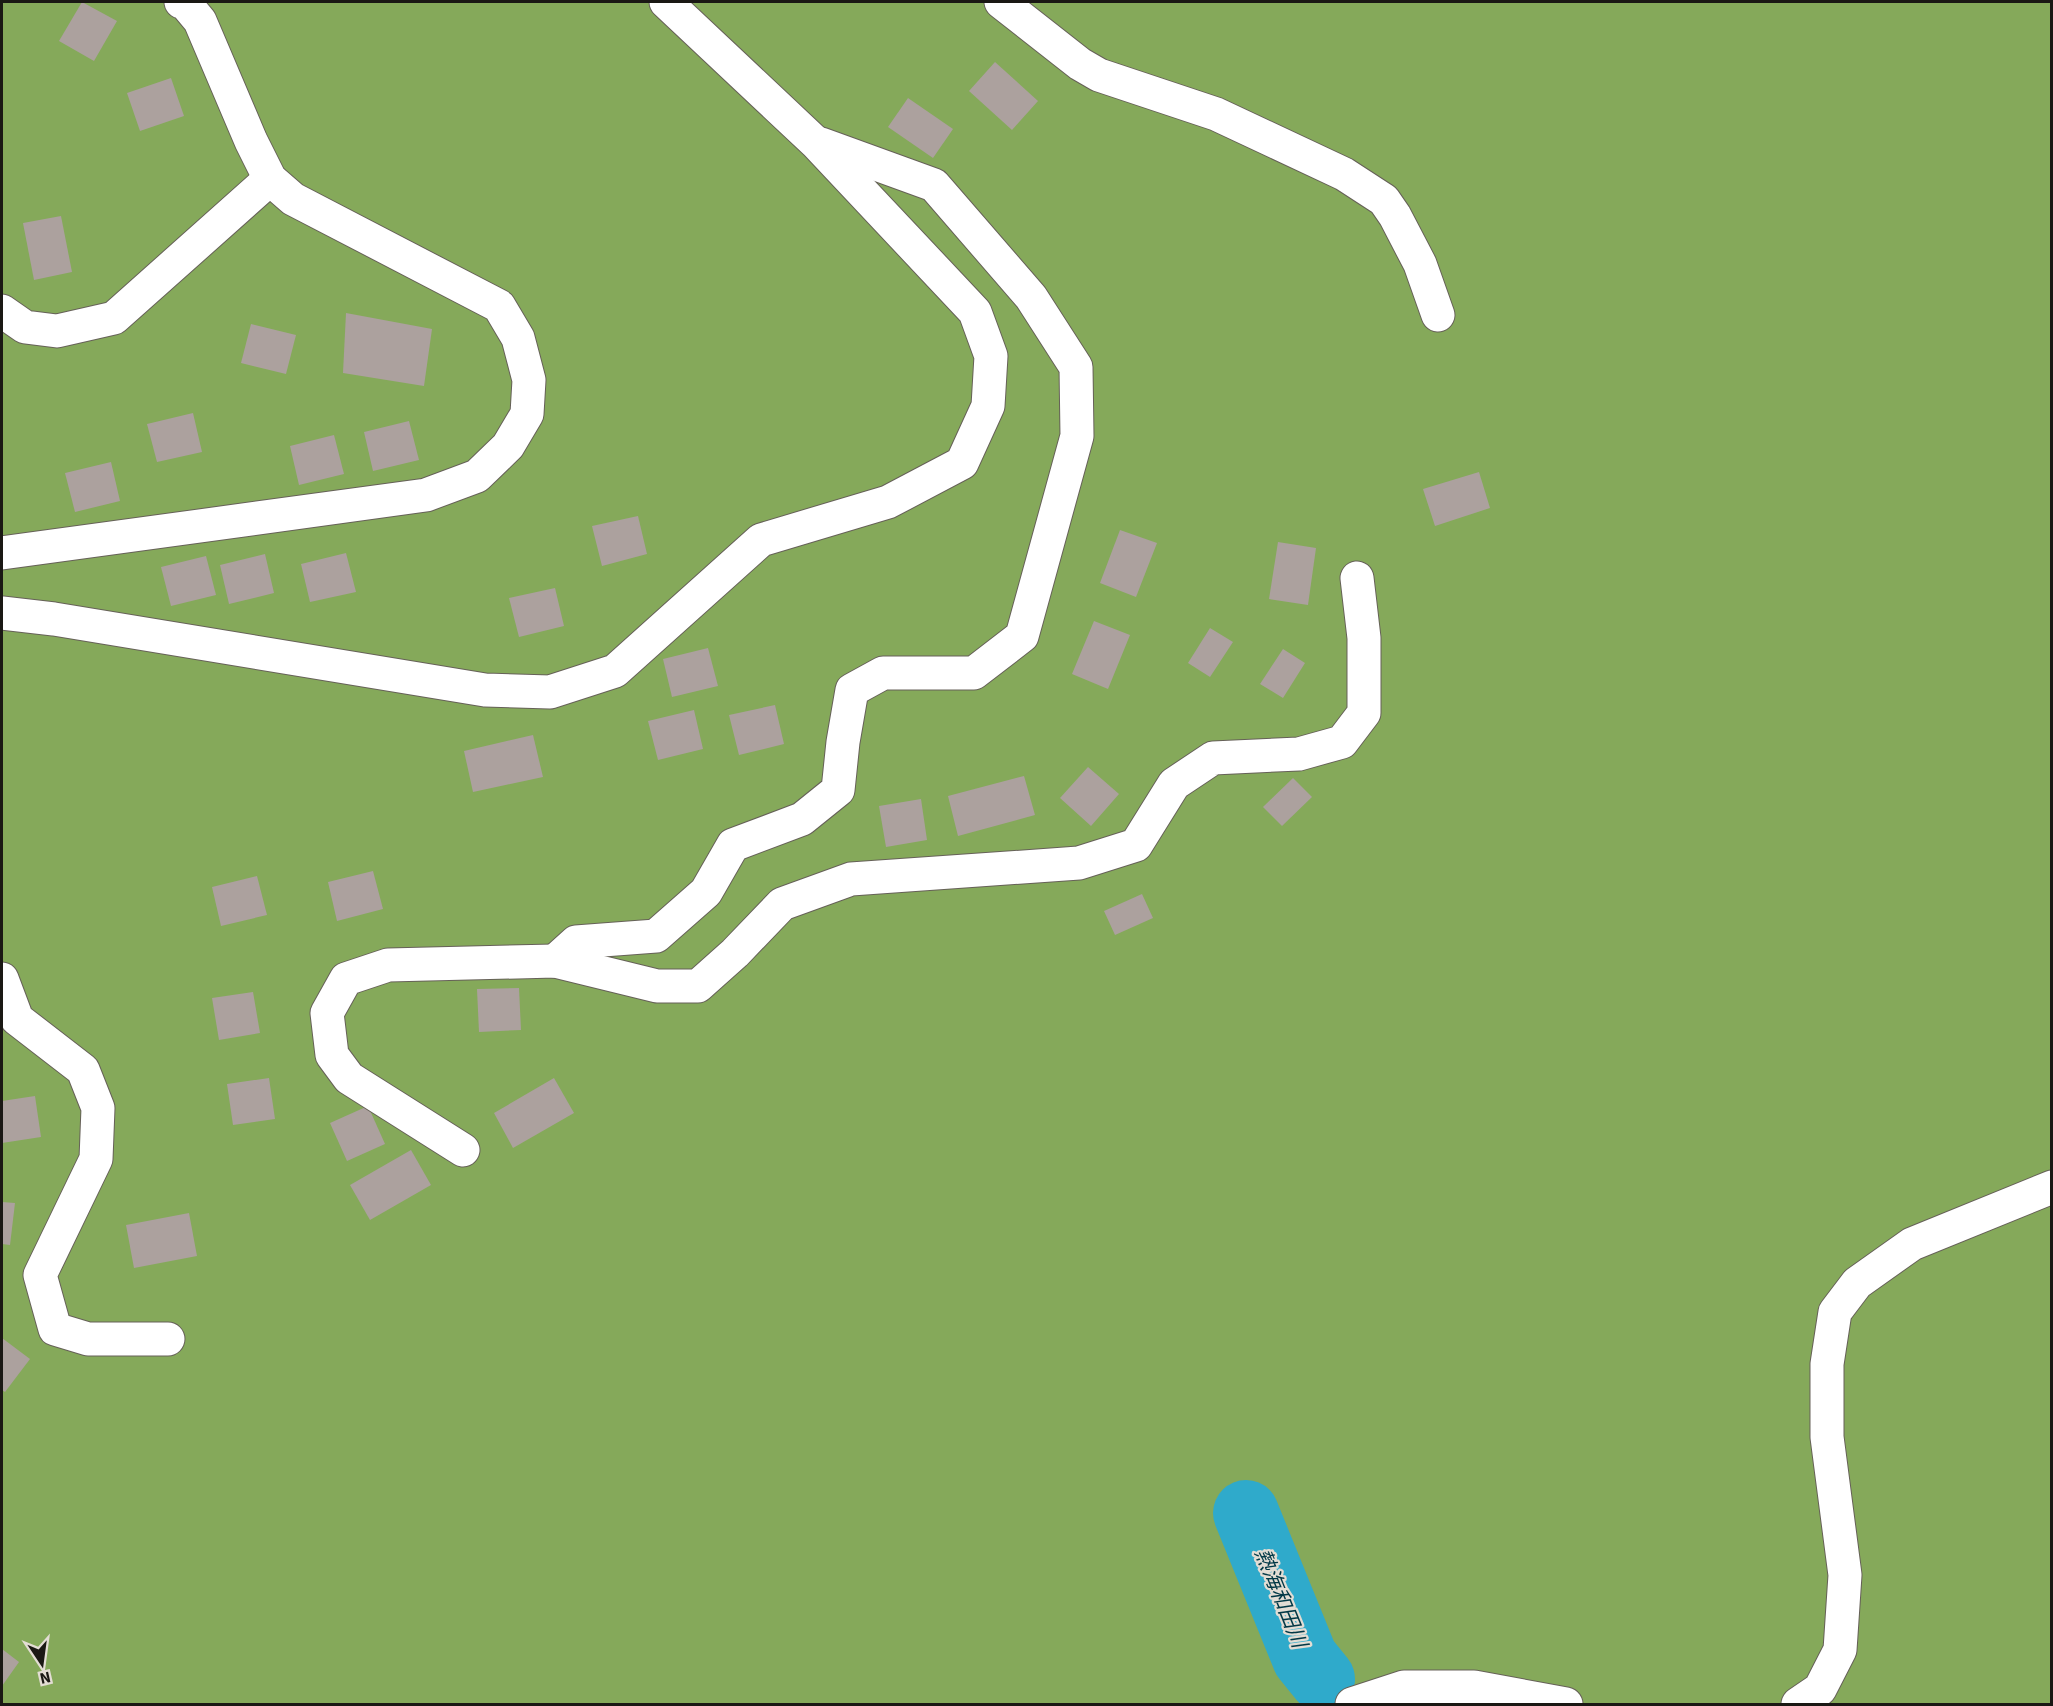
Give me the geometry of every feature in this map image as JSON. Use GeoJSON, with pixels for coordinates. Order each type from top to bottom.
{"type":"FeatureCollection","features":[{"type":"Feature","properties":{"kind":"street"},"geometry":{"type":"LineString","coordinates":[[2,553],[426,495],[477,476],[508,446],[527,414],[529,380],[518,338],[499,306],[293,199],[270,179],[251,141],[200,21],[185,3],[181,2]]}},
{"type":"Feature","properties":{"kind":"street"},"geometry":{"type":"LineString","coordinates":[[2,613],[54,619],[485,690],[550,692],[615,671],[761,540],[888,502],[962,463],[988,405],[991,356],[975,312],[816,143],[666,2]]}},
{"type":"Feature","properties":{"kind":"street"},"geometry":{"type":"LineString","coordinates":[[1001,2],[1080,64],[1099,75],[1216,114],[1344,174],[1384,200],[1420,264],[1438,315]]}},
{"type":"Feature","properties":{"kind":"street"},"geometry":{"type":"LineString","coordinates":[[555,961],[576,942],[656,936],[706,892],[734,845],[802,819],[838,790],[852,690],[882,673],[974,673],[1022,636],[1077,436],[1076,367],[1031,297],[934,185],[816,143]]}},
{"type":"Feature","properties":{"kind":"street"},"geometry":{"type":"LineString","coordinates":[[2,311],[25,327],[57,331],[114,318],[270,179]]}},
{"type":"Feature","properties":{"kind":"street"},"geometry":{"type":"LineString","coordinates":[[463,1149],[349,1078],[332,1055],[327,1013],[346,979],[388,965],[555,961],[657,986],[698,986],[735,953],[782,904],[851,879],[1079,863],[1136,845],[1174,784],[1213,758],[1299,754],[1342,742],[1364,713],[1364,638],[1357,578]]}},
{"type":"Feature","properties":{"kind":"street"},"geometry":{"type":"LineString","coordinates":[[2,979],[17,1019],[83,1070],[98,1108],[96,1159],[40,1275],[54,1329],[88,1339],[168,1339]]}},
{"type":"Feature","properties":{"kind":"street"},"geometry":{"type":"LineString","coordinates":[[1798,1704],[1820,1689],[1840,1650],[1845,1575],[1827,1437],[1827,1364],[1835,1312],[1857,1283],[1912,1244],[2052,1187]]}},
{"type":"Feature","properties":{"kind":"street"},"geometry":{"type":"LineString","coordinates":[[1352,1704],[1404,1687],[1474,1687],[1566,1704]]}},
{"type":"Feature","properties":{"kind":"green space"},"geometry":{"type":"Polygon","coordinates":[[[2,2],[2051,2],[2051,1704],[2,1704],[2,2]]]}},
{"type":"Feature","properties":{"kind":"building"},"geometry":{"type":"Polygon","coordinates":[[[82,2],[117,21],[94,61],[59,41],[82,2]]]}},
{"type":"Feature","properties":{"kind":"building"},"geometry":{"type":"Polygon","coordinates":[[[995,62],[1038,101],[1012,130],[969,91],[995,62]]]}},
{"type":"Feature","properties":{"kind":"building"},"geometry":{"type":"Polygon","coordinates":[[[171,78],[184,116],[140,131],[127,93],[171,78]]]}},
{"type":"Feature","properties":{"kind":"building"},"geometry":{"type":"Polygon","coordinates":[[[908,98],[953,129],[933,158],[888,127],[908,98]]]}},
{"type":"Feature","properties":{"kind":"building"},"geometry":{"type":"Polygon","coordinates":[[[61,216],[72,272],[34,280],[23,223],[61,216]]]}},
{"type":"Feature","properties":{"kind":"building"},"geometry":{"type":"Polygon","coordinates":[[[346,313],[432,329],[424,386],[343,373],[346,313]]]}},
{"type":"Feature","properties":{"kind":"building"},"geometry":{"type":"Polygon","coordinates":[[[251,324],[296,335],[286,374],[241,363],[251,324]]]}},
{"type":"Feature","properties":{"kind":"building"},"geometry":{"type":"Polygon","coordinates":[[[193,413],[202,452],[157,462],[147,424],[193,413]]]}},
{"type":"Feature","properties":{"kind":"building"},"geometry":{"type":"Polygon","coordinates":[[[409,421],[419,460],[373,471],[364,432],[409,421]]]}},
{"type":"Feature","properties":{"kind":"building"},"geometry":{"type":"Polygon","coordinates":[[[334,435],[344,474],[299,485],[290,446],[334,435]]]}},
{"type":"Feature","properties":{"kind":"building"},"geometry":{"type":"Polygon","coordinates":[[[111,462],[120,501],[75,512],[65,473],[111,462]]]}},
{"type":"Feature","properties":{"kind":"building"},"geometry":{"type":"Polygon","coordinates":[[[1479,472],[1490,508],[1435,526],[1423,489],[1479,472]]]}},
{"type":"Feature","properties":{"kind":"building"},"geometry":{"type":"Polygon","coordinates":[[[638,516],[647,554],[602,566],[592,526],[638,516]]]}},
{"type":"Feature","properties":{"kind":"building"},"geometry":{"type":"Polygon","coordinates":[[[1120,530],[1157,543],[1136,597],[1100,583],[1120,530]]]}},
{"type":"Feature","properties":{"kind":"building"},"geometry":{"type":"Polygon","coordinates":[[[1278,542],[1316,548],[1308,605],[1269,599],[1278,542]]]}},
{"type":"Feature","properties":{"kind":"building"},"geometry":{"type":"Polygon","coordinates":[[[346,553],[356,592],[310,602],[301,564],[346,553]]]}},
{"type":"Feature","properties":{"kind":"building"},"geometry":{"type":"Polygon","coordinates":[[[265,554],[274,593],[229,604],[220,565],[265,554]]]}},
{"type":"Feature","properties":{"kind":"building"},"geometry":{"type":"Polygon","coordinates":[[[206,556],[216,595],[171,606],[161,567],[206,556]]]}},
{"type":"Feature","properties":{"kind":"building"},"geometry":{"type":"Polygon","coordinates":[[[555,588],[564,626],[519,637],[509,598],[555,588]]]}},
{"type":"Feature","properties":{"kind":"building"},"geometry":{"type":"Polygon","coordinates":[[[1094,621],[1130,635],[1108,689],[1072,674],[1094,621]]]}},
{"type":"Feature","properties":{"kind":"building"},"geometry":{"type":"Polygon","coordinates":[[[1210,628],[1233,642],[1210,677],[1188,663],[1210,628]]]}},
{"type":"Feature","properties":{"kind":"building"},"geometry":{"type":"Polygon","coordinates":[[[708,648],[718,686],[672,697],[663,659],[708,648]]]}},
{"type":"Feature","properties":{"kind":"building"},"geometry":{"type":"Polygon","coordinates":[[[1283,649],[1305,663],[1283,698],[1260,684],[1283,649]]]}},
{"type":"Feature","properties":{"kind":"building"},"geometry":{"type":"Polygon","coordinates":[[[775,705],[784,744],[739,755],[729,715],[775,705]]]}},
{"type":"Feature","properties":{"kind":"building"},"geometry":{"type":"Polygon","coordinates":[[[694,710],[703,749],[658,760],[648,721],[694,710]]]}},
{"type":"Feature","properties":{"kind":"building"},"geometry":{"type":"Polygon","coordinates":[[[533,735],[543,777],[473,792],[464,751],[533,735]]]}},
{"type":"Feature","properties":{"kind":"building"},"geometry":{"type":"Polygon","coordinates":[[[1088,767],[1119,794],[1091,826],[1060,798],[1088,767]]]}},
{"type":"Feature","properties":{"kind":"building"},"geometry":{"type":"Polygon","coordinates":[[[1024,776],[1035,815],[958,836],[948,796],[1024,776]]]}},
{"type":"Feature","properties":{"kind":"building"},"geometry":{"type":"Polygon","coordinates":[[[1293,778],[1312,797],[1282,826],[1263,807],[1293,778]]]}},
{"type":"Feature","properties":{"kind":"building"},"geometry":{"type":"Polygon","coordinates":[[[921,799],[927,840],[886,847],[879,806],[921,799]]]}},
{"type":"Feature","properties":{"kind":"building"},"geometry":{"type":"Polygon","coordinates":[[[373,871],[383,909],[337,921],[328,882],[373,871]]]}},
{"type":"Feature","properties":{"kind":"building"},"geometry":{"type":"Polygon","coordinates":[[[257,876],[267,915],[221,926],[212,887],[257,876]]]}},
{"type":"Feature","properties":{"kind":"building"},"geometry":{"type":"Polygon","coordinates":[[[1142,894],[1153,918],[1115,935],[1104,911],[1142,894]]]}},
{"type":"Feature","properties":{"kind":"building"},"geometry":{"type":"Polygon","coordinates":[[[519,988],[521,1030],[479,1032],[477,989],[519,988]]]}},
{"type":"Feature","properties":{"kind":"building"},"geometry":{"type":"Polygon","coordinates":[[[253,992],[260,1033],[219,1040],[212,998],[253,992]]]}},
{"type":"Feature","properties":{"kind":"building"},"geometry":{"type":"Polygon","coordinates":[[[269,1078],[275,1119],[233,1125],[227,1084],[269,1078]]]}},
{"type":"Feature","properties":{"kind":"building"},"geometry":{"type":"Polygon","coordinates":[[[554,1078],[574,1113],[513,1148],[494,1113],[554,1078]]]}},
{"type":"Feature","properties":{"kind":"building"},"geometry":{"type":"Polygon","coordinates":[[[35,1096],[41,1137],[2,1143],[2,1101],[35,1096]]]}},
{"type":"Feature","properties":{"kind":"building"},"geometry":{"type":"Polygon","coordinates":[[[368,1106],[385,1144],[347,1161],[330,1123],[368,1106]]]}},
{"type":"Feature","properties":{"kind":"building"},"geometry":{"type":"Polygon","coordinates":[[[411,1150],[431,1185],[370,1220],[350,1185],[411,1150]]]}},
{"type":"Feature","properties":{"kind":"building"},"geometry":{"type":"Polygon","coordinates":[[[2,1202],[15,1203],[10,1245],[2,1244],[2,1202]]]}},
{"type":"Feature","properties":{"kind":"building"},"geometry":{"type":"Polygon","coordinates":[[[189,1213],[197,1256],[134,1268],[126,1225],[189,1213]]]}},
{"type":"Feature","properties":{"kind":"building"},"geometry":{"type":"Polygon","coordinates":[[[2,1338],[30,1359],[5,1392],[2,1390],[2,1338]]]}},
{"type":"Feature","properties":{"kind":"building"},"geometry":{"type":"Polygon","coordinates":[[[2,1649],[19,1662],[2,1686],[2,1649]]]}},
{"type":"Feature","properties":{"kind":"waterway","name":"熱海和田川"},"geometry":{"type":"LineString","coordinates":[[1246,1513],[1305,1658],[1322,1679]]}}]}
